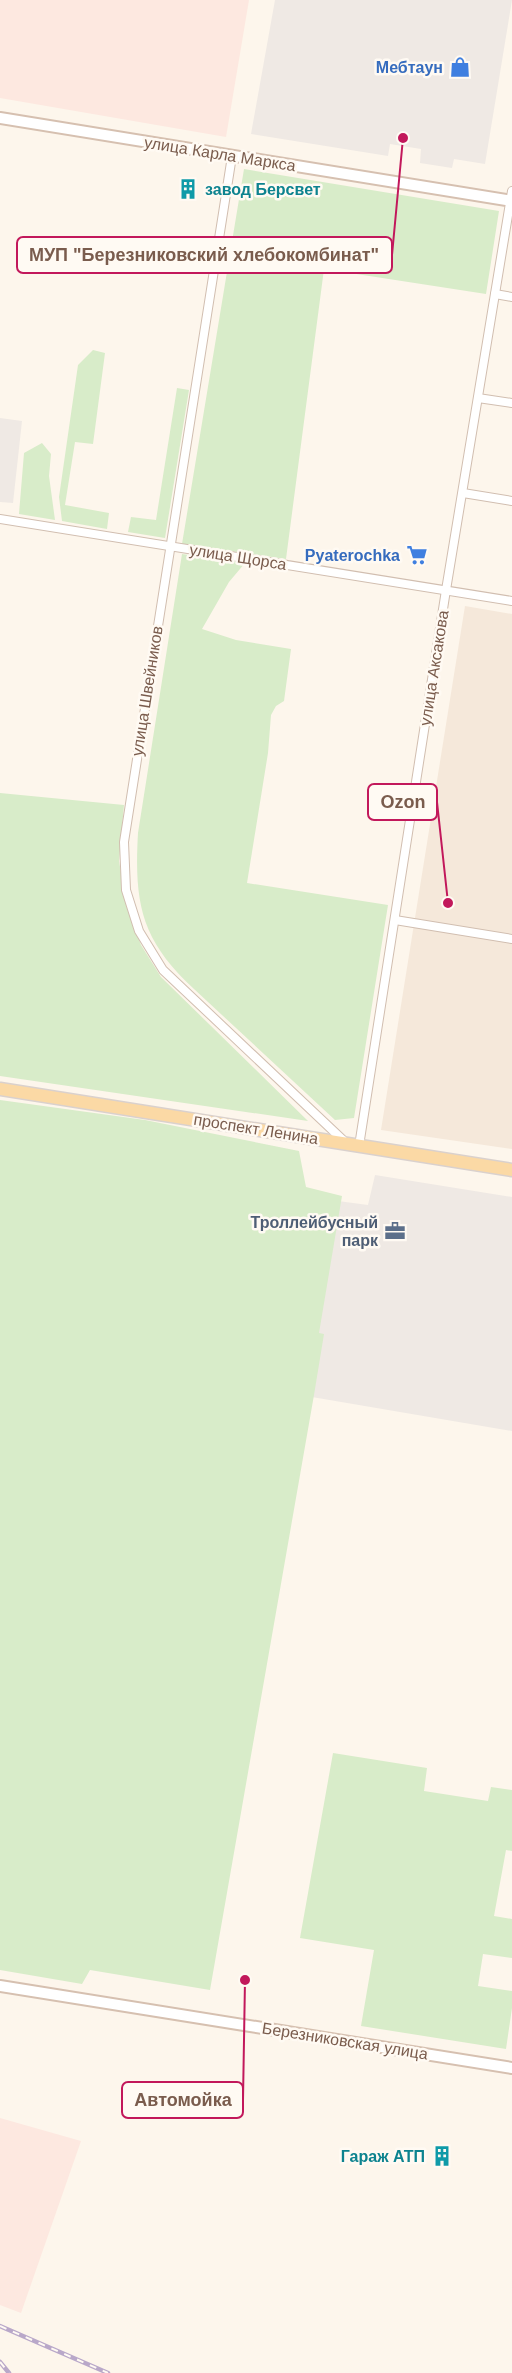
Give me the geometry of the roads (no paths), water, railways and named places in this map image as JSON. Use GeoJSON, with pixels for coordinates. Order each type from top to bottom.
{"type":"FeatureCollection","features":[{"type":"Feature","properties":{"kind":"main road","name":"улица Карла Маркса"},"geometry":{"type":"LineString","coordinates":[[0,118],[511,198]]}},
{"type":"Feature","properties":{"kind":"main road","name":"проспект Ленина"},"geometry":{"type":"LineString","coordinates":[[0,1089],[512,1170]]}},
{"type":"Feature","properties":{"kind":"main road","name":"Березниковская улица"},"geometry":{"type":"LineString","coordinates":[[0,1986],[512,2068]]}},
{"type":"Feature","properties":{"kind":"street","name":"улица Швейников"},"geometry":{"type":"LineString","coordinates":[[232,156],[124,842],[126,890],[139,931],[163,970],[346,1143]]}},
{"type":"Feature","properties":{"kind":"street","name":"улица Аксакова"},"geometry":{"type":"LineString","coordinates":[[360,1146],[446,590],[511,198]]}},
{"type":"Feature","properties":{"kind":"street"},"geometry":{"type":"LineString","coordinates":[[495,294],[512,297]]}},
{"type":"Feature","properties":{"kind":"street"},"geometry":{"type":"LineString","coordinates":[[478,398],[512,403]]}},
{"type":"Feature","properties":{"kind":"street"},"geometry":{"type":"LineString","coordinates":[[463,493],[512,501]]}},
{"type":"Feature","properties":{"kind":"street","name":"улица Щорса"},"geometry":{"type":"LineString","coordinates":[[0,519],[512,601]]}},
{"type":"Feature","properties":{"kind":"street"},"geometry":{"type":"LineString","coordinates":[[395,920],[512,939]]}},
{"type":"Feature","properties":{"kind":"railway"},"geometry":{"type":"LineString","coordinates":[[0,2326],[108,2373]]}},
{"type":"Feature","properties":{"kind":"railway"},"geometry":{"type":"LineString","coordinates":[[0,2362],[9,2373]]}},
{"type":"Feature","properties":{"kind":"place","name":"Мебтаун"},"geometry":{"type":"Point","coordinates":[460,67]}},
{"type":"Feature","properties":{"kind":"place","name":"МУП \"Березниковский хлебокомбинат\""},"geometry":{"type":"Point","coordinates":[403,138]}},
{"type":"Feature","properties":{"kind":"place","name":"завод Берсвет"},"geometry":{"type":"Point","coordinates":[188,189]}},
{"type":"Feature","properties":{"kind":"place","name":"Pyaterochka"},"geometry":{"type":"Point","coordinates":[417,555]}},
{"type":"Feature","properties":{"kind":"place","name":"Ozon"},"geometry":{"type":"Point","coordinates":[448,903]}},
{"type":"Feature","properties":{"kind":"place","name":"Троллейбусный парк"},"geometry":{"type":"Point","coordinates":[395,1231]}},
{"type":"Feature","properties":{"kind":"place","name":"Автомойка"},"geometry":{"type":"Point","coordinates":[245,1980]}},
{"type":"Feature","properties":{"kind":"place","name":"Гараж АТП"},"geometry":{"type":"Point","coordinates":[442,2156]}}]}
